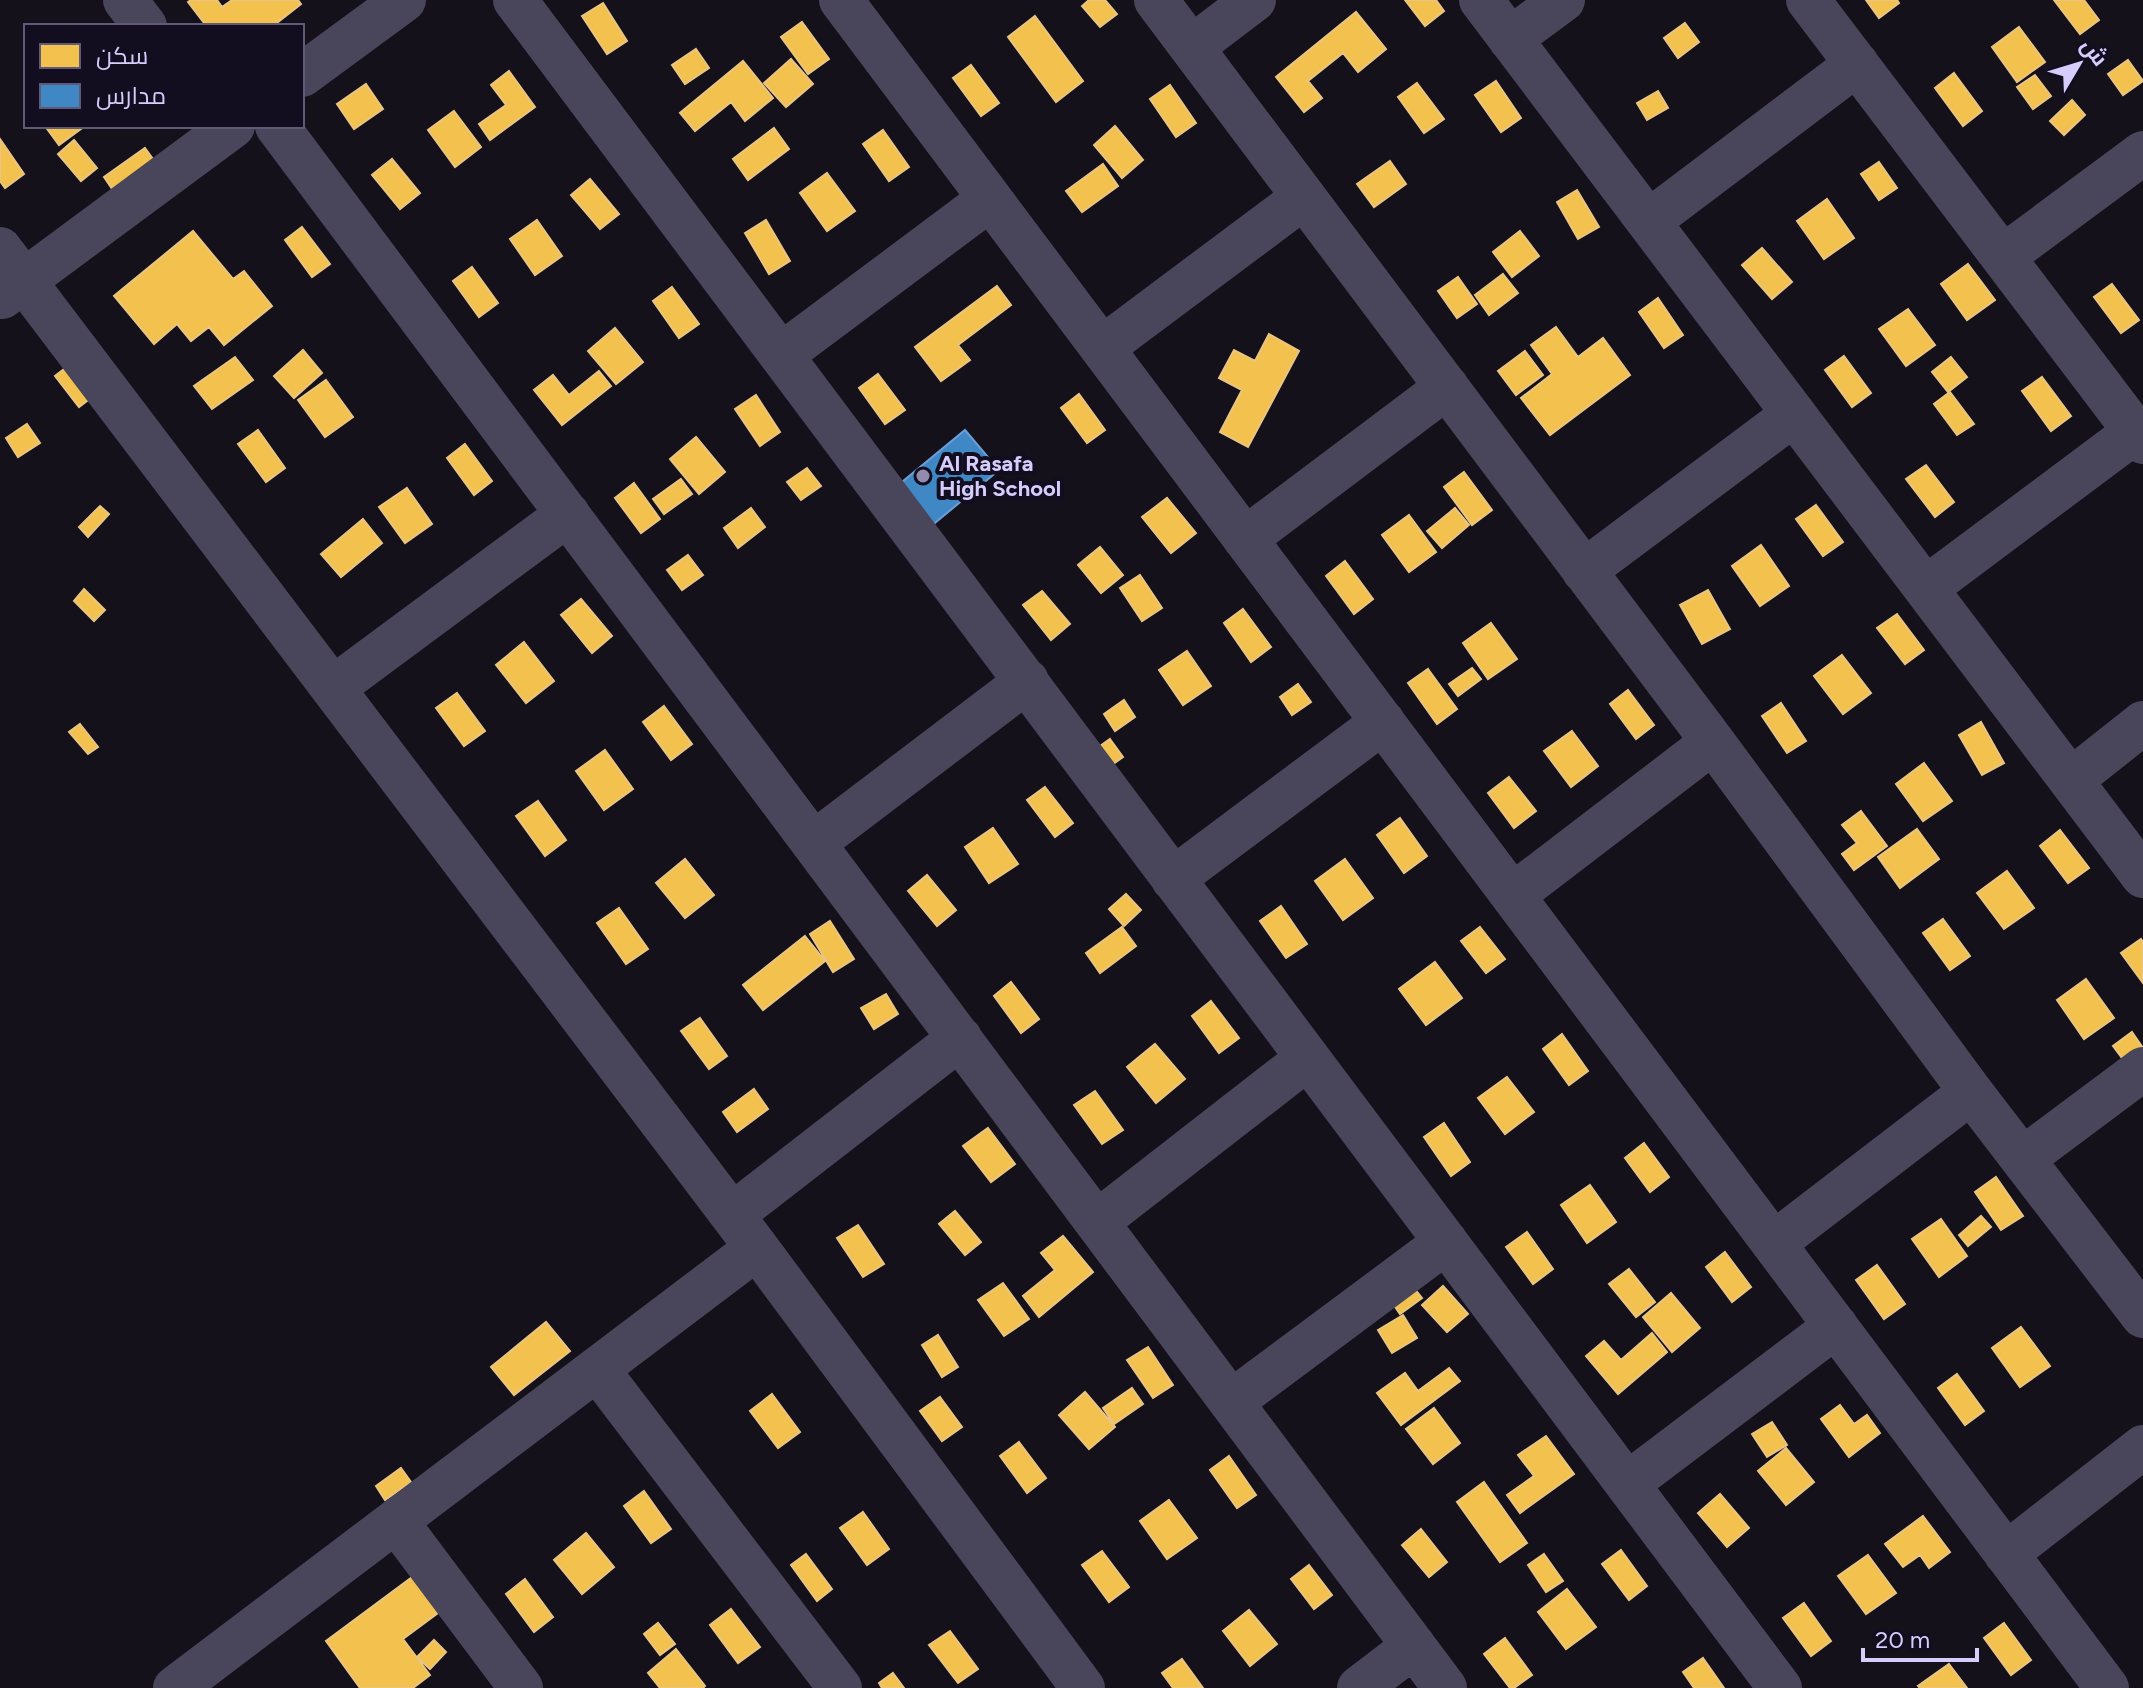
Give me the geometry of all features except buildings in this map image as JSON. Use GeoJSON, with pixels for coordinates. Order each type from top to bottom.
{"type":"FeatureCollection","features":[{"type":"Feature","properties":{"kind":"street"},"geometry":{"type":"LineString","coordinates":[[125,0],[143,24]]}},
{"type":"Feature","properties":{"kind":"street"},"geometry":{"type":"LineString","coordinates":[[304,74],[404,0]]}},
{"type":"Feature","properties":{"kind":"street"},"geometry":{"type":"LineString","coordinates":[[515,0],[1780,1688]]}},
{"type":"Feature","properties":{"kind":"street"},"geometry":{"type":"LineString","coordinates":[[841,0],[2107,1688]]}},
{"type":"Feature","properties":{"kind":"street"},"geometry":{"type":"LineString","coordinates":[[1156,0],[1713,742],[1971,1092],[2143,1316]]}},
{"type":"Feature","properties":{"kind":"street"},"geometry":{"type":"LineString","coordinates":[[1192,47],[1254,0]]}},
{"type":"Feature","properties":{"kind":"street"},"geometry":{"type":"LineString","coordinates":[[1481,0],[2143,876]]}},
{"type":"Feature","properties":{"kind":"street"},"geometry":{"type":"LineString","coordinates":[[1510,39],[1563,0]]}},
{"type":"Feature","properties":{"kind":"street"},"geometry":{"type":"LineString","coordinates":[[1808,0],[2139,437],[1926,588]]}},
{"type":"Feature","properties":{"kind":"street"},"geometry":{"type":"LineString","coordinates":[[1649,221],[1857,64]]}},
{"type":"Feature","properties":{"kind":"street"},"geometry":{"type":"LineString","coordinates":[[226,128],[8,276],[333,688],[744,1232],[1080,1687]]}},
{"type":"Feature","properties":{"kind":"street"},"geometry":{"type":"LineString","coordinates":[[278,128],[1445,1688]]}},
{"type":"Feature","properties":{"kind":"street"},"geometry":{"type":"LineString","coordinates":[[2004,256],[2143,153]]}},
{"type":"Feature","properties":{"kind":"street"},"geometry":{"type":"LineString","coordinates":[[1102,348],[1304,197]]}},
{"type":"Feature","properties":{"kind":"street"},"geometry":{"type":"LineString","coordinates":[[781,355],[990,199]]}},
{"type":"Feature","properties":{"kind":"street"},"geometry":{"type":"LineString","coordinates":[[1245,539],[1447,387]]}},
{"type":"Feature","properties":{"kind":"street"},"geometry":{"type":"LineString","coordinates":[[1584,571],[1794,414]]}},
{"type":"Feature","properties":{"kind":"street"},"geometry":{"type":"LineString","coordinates":[[333,688],[568,514]]}},
{"type":"Feature","properties":{"kind":"street"},"geometry":{"type":"LineString","coordinates":[[815,842],[1027,681]]}},
{"type":"Feature","properties":{"kind":"street"},"geometry":{"type":"LineString","coordinates":[[1173,879],[1383,722]]}},
{"type":"Feature","properties":{"kind":"street"},"geometry":{"type":"LineString","coordinates":[[2071,780],[2143,723]]}},
{"type":"Feature","properties":{"kind":"street"},"geometry":{"type":"LineString","coordinates":[[1513,895],[1713,742]]}},
{"type":"Feature","properties":{"kind":"street"},"geometry":{"type":"LineString","coordinates":[[176,1688],[597,1369],[960,1038]]}},
{"type":"Feature","properties":{"kind":"street"},"geometry":{"type":"LineString","coordinates":[[1097,1222],[1308,1058]]}},
{"type":"Feature","properties":{"kind":"street"},"geometry":{"type":"LineString","coordinates":[[2024,1158],[2143,1069]]}},
{"type":"Feature","properties":{"kind":"street"},"geometry":{"type":"LineString","coordinates":[[1774,1243],[1971,1092]]}},
{"type":"Feature","properties":{"kind":"street"},"geometry":{"type":"LineString","coordinates":[[1231,1402],[1446,1242]]}},
{"type":"Feature","properties":{"kind":"street"},"geometry":{"type":"LineString","coordinates":[[1627,1484],[1836,1326]]}},
{"type":"Feature","properties":{"kind":"street"},"geometry":{"type":"LineString","coordinates":[[597,1369],[840,1688]]}},
{"type":"Feature","properties":{"kind":"street"},"geometry":{"type":"LineString","coordinates":[[2006,1554],[2143,1447]]}},
{"type":"Feature","properties":{"kind":"street"},"geometry":{"type":"LineString","coordinates":[[396,1521],[521,1688]]}},
{"type":"Feature","properties":{"kind":"street"},"geometry":{"type":"LineString","coordinates":[[1359,1688],[1414,1646]]}},
{"type":"Feature","properties":{"kind":"place","name":"Al Rasafa High School"},"geometry":{"type":"Point","coordinates":[923,476]}}]}
